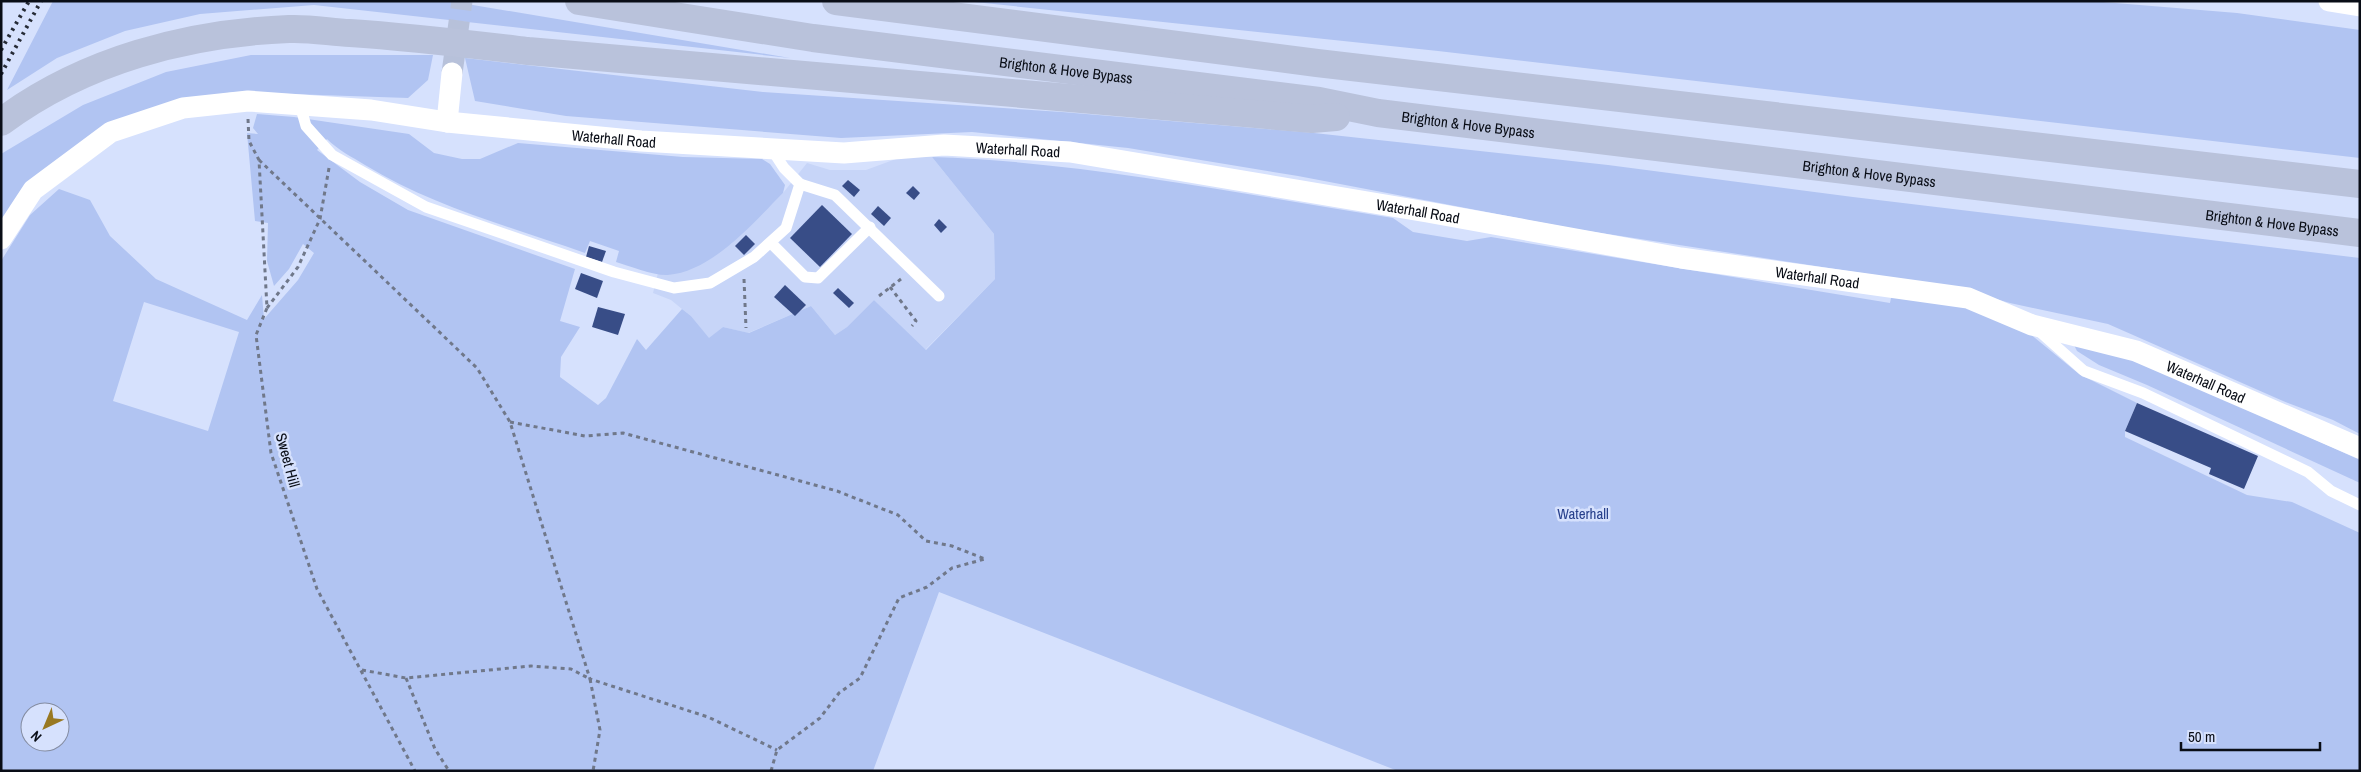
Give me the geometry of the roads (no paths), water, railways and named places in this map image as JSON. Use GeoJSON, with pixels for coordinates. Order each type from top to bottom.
{"type":"FeatureCollection","features":[{"type":"Feature","properties":{"kind":"highway","name":"Brighton & Hove Bypass"},"geometry":{"type":"LineString","coordinates":[[579,1],[813,38],[1319,101],[1378,113],[2360,233]]}},
{"type":"Feature","properties":{"kind":"highway"},"geometry":{"type":"LineString","coordinates":[[836,1],[1317,63],[2360,184]]}},
{"type":"Feature","properties":{"kind":"highway"},"geometry":{"type":"LineString","coordinates":[[1,122],[20,108],[71,79],[144,50],[213,36],[291,29],[410,37],[528,51],[1312,119],[1378,113]]}},
{"type":"Feature","properties":{"kind":"street"},"geometry":{"type":"LineString","coordinates":[[2329,1],[2360,6]]}},
{"type":"Feature","properties":{"kind":"street"},"geometry":{"type":"LineString","coordinates":[[447,122],[452,73]]}},
{"type":"Feature","properties":{"kind":"street","name":"Waterhall Road"},"geometry":{"type":"LineString","coordinates":[[1,239],[33,190],[111,132],[183,108],[248,101],[372,110],[447,122],[641,141],[844,153],[944,145],[1070,152],[1427,212],[1681,258],[1968,298],[2032,325],[2136,351],[2360,448]]}},
{"type":"Feature","properties":{"kind":"lane"},"geometry":{"type":"LineString","coordinates":[[300,105],[306,126],[332,155],[426,207],[614,272],[674,288],[710,283],[735,269],[771,243],[786,228],[800,184]]}},
{"type":"Feature","properties":{"kind":"lane"},"geometry":{"type":"LineString","coordinates":[[771,148],[784,168],[800,184],[835,196],[870,227],[939,296]]}},
{"type":"Feature","properties":{"kind":"lane"},"geometry":{"type":"LineString","coordinates":[[771,243],[804,277],[818,278],[870,227]]}},
{"type":"Feature","properties":{"kind":"lane"},"geometry":{"type":"LineString","coordinates":[[2032,325],[2084,371],[2143,393],[2299,467],[2331,491],[2360,505]]}},
{"type":"Feature","properties":{"kind":"tunnel"},"geometry":{"type":"LineString","coordinates":[[452,73],[462,1]]}},
{"type":"Feature","properties":{"kind":"railway"},"geometry":{"type":"LineString","coordinates":[[1,50],[29,1]]}},
{"type":"Feature","properties":{"kind":"railway"},"geometry":{"type":"LineString","coordinates":[[1,74],[41,1]]}},
{"type":"Feature","properties":{"kind":"park label","name":"Waterhall"},"geometry":{"type":"Point","coordinates":[1583,513]}}]}
